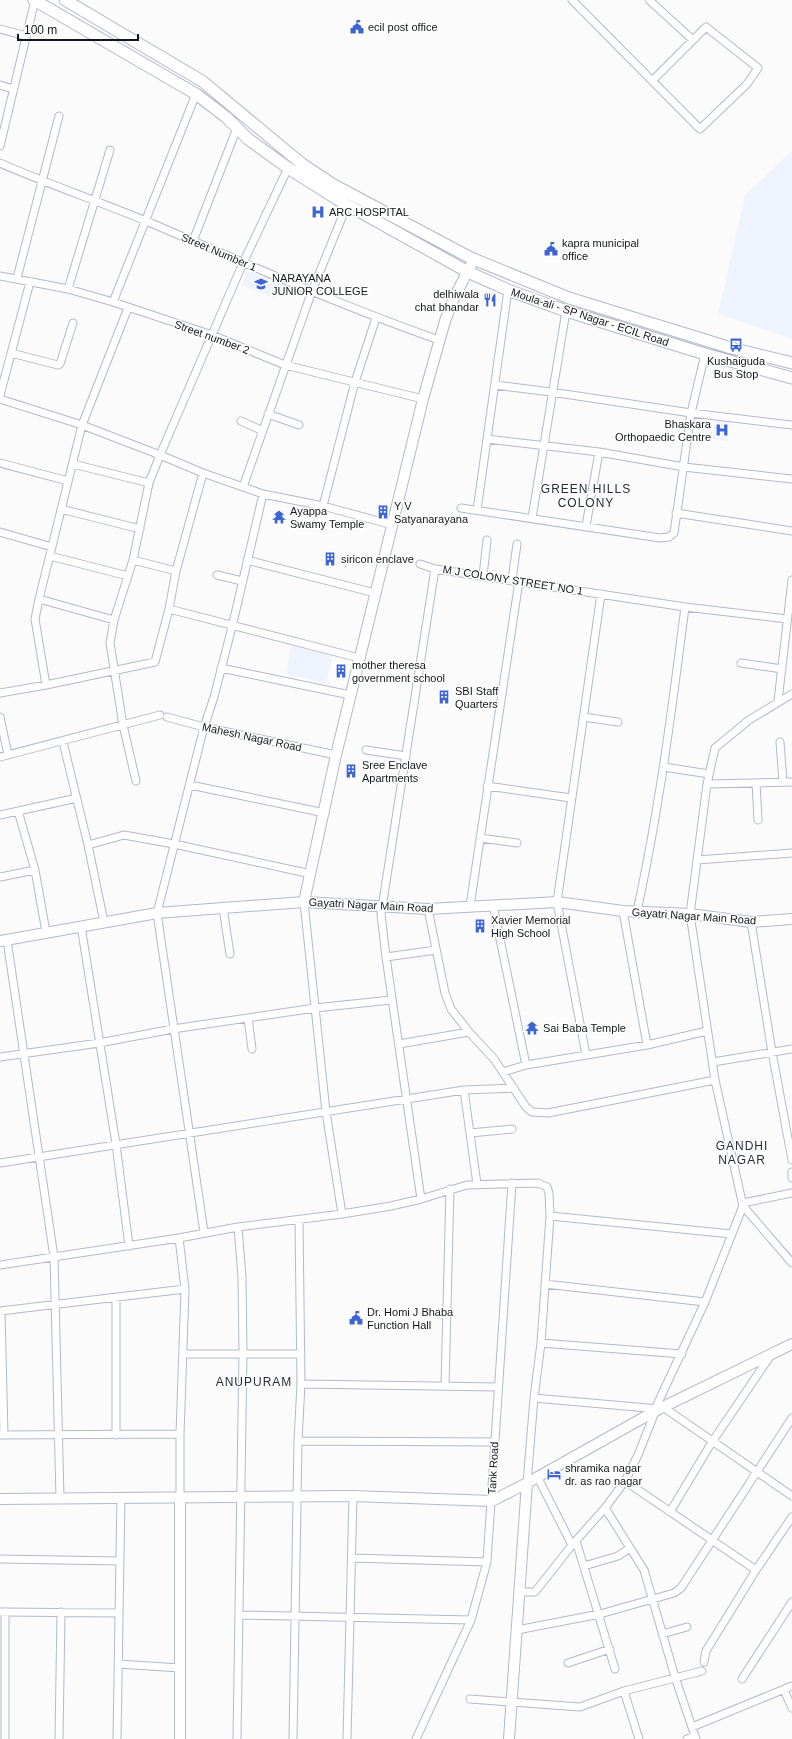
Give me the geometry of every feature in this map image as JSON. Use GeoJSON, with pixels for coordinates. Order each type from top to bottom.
{"type":"FeatureCollection","features":[{"type":"Feature","properties":{"kind":"main road","name":"Moula-ali - SP Nagar - ECIL Road"},"geometry":{"type":"LineString","coordinates":[[34,0],[196,94],[248,139],[288,168],[347,205],[468,272],[508,290],[566,311],[705,354],[792,378]]}},
{"type":"Feature","properties":{"kind":"main road","name":"Moula-ali - SP Nagar - ECIL Road"},"geometry":{"type":"LineString","coordinates":[[65,0],[202,81],[302,164],[332,184],[474,259],[569,298],[731,348],[792,363]]}},
{"type":"Feature","properties":{"kind":"street"},"geometry":{"type":"LineString","coordinates":[[0,146],[34,0]]}},
{"type":"Feature","properties":{"kind":"street"},"geometry":{"type":"LineString","coordinates":[[572,0],[652,81],[700,129],[747,84],[758,68],[706,27],[652,81]]}},
{"type":"Feature","properties":{"kind":"street"},"geometry":{"type":"LineString","coordinates":[[649,0],[693,40]]}},
{"type":"Feature","properties":{"kind":"street"},"geometry":{"type":"LineString","coordinates":[[0,29],[26,36]]}},
{"type":"Feature","properties":{"kind":"street"},"geometry":{"type":"LineString","coordinates":[[0,85],[13,89]]}},
{"type":"Feature","properties":{"kind":"street"},"geometry":{"type":"LineString","coordinates":[[113,302],[196,94]]}},
{"type":"Feature","properties":{"kind":"street"},"geometry":{"type":"LineString","coordinates":[[17,278],[59,116]]}},
{"type":"Feature","properties":{"kind":"street"},"geometry":{"type":"LineString","coordinates":[[193,241],[237,128]]}},
{"type":"Feature","properties":{"kind":"street"},"geometry":{"type":"LineString","coordinates":[[68,289],[110,150]]}},
{"type":"Feature","properties":{"kind":"street","name":"Street Number 1"},"geometry":{"type":"LineString","coordinates":[[0,163],[42,182],[94,200],[145,221],[376,318],[439,340]]}},
{"type":"Feature","properties":{"kind":"street"},"geometry":{"type":"LineString","coordinates":[[136,781],[123,725],[113,670],[110,643],[114,620],[133,560],[149,483],[243,263],[288,168]]}},
{"type":"Feature","properties":{"kind":"street"},"geometry":{"type":"LineString","coordinates":[[243,487],[312,291],[347,205]]}},
{"type":"Feature","properties":{"kind":"street"},"geometry":{"type":"LineString","coordinates":[[342,1214],[326,1112],[304,902],[325,813],[336,755],[423,399],[439,340],[453,300],[474,259]]}},
{"type":"Feature","properties":{"kind":"street","name":"Street number 2"},"geometry":{"type":"LineString","coordinates":[[0,276],[17,278],[68,289],[113,302],[212,335],[285,365],[423,399]]}},
{"type":"Feature","properties":{"kind":"street"},"geometry":{"type":"LineString","coordinates":[[0,395],[30,282]]}},
{"type":"Feature","properties":{"kind":"street"},"geometry":{"type":"LineString","coordinates":[[477,510],[508,290]]}},
{"type":"Feature","properties":{"kind":"street"},"geometry":{"type":"LineString","coordinates":[[46,685],[35,619],[39,598],[82,425],[128,308]]}},
{"type":"Feature","properties":{"kind":"street"},"geometry":{"type":"LineString","coordinates":[[532,518],[566,311]]}},
{"type":"Feature","properties":{"kind":"street"},"geometry":{"type":"LineString","coordinates":[[323,506],[355,382],[376,318]]}},
{"type":"Feature","properties":{"kind":"street"},"geometry":{"type":"LineString","coordinates":[[11,353],[58,365],[60,364],[73,323]]}},
{"type":"Feature","properties":{"kind":"street"},"geometry":{"type":"LineString","coordinates":[[461,508],[666,538],[674,533],[691,413],[705,354]]}},
{"type":"Feature","properties":{"kind":"street"},"geometry":{"type":"LineString","coordinates":[[495,385],[691,413],[792,425]]}},
{"type":"Feature","properties":{"kind":"street"},"geometry":{"type":"LineString","coordinates":[[0,399],[82,425],[160,455],[203,474],[264,494],[323,506],[393,525]]}},
{"type":"Feature","properties":{"kind":"street"},"geometry":{"type":"LineString","coordinates":[[268,414],[299,425]]}},
{"type":"Feature","properties":{"kind":"street"},"geometry":{"type":"LineString","coordinates":[[240,421],[263,431]]}},
{"type":"Feature","properties":{"kind":"street"},"geometry":{"type":"LineString","coordinates":[[487,439],[599,452],[684,467],[792,479]]}},
{"type":"Feature","properties":{"kind":"street"},"geometry":{"type":"LineString","coordinates":[[586,526],[599,452]]}},
{"type":"Feature","properties":{"kind":"street"},"geometry":{"type":"LineString","coordinates":[[0,464],[68,481]]}},
{"type":"Feature","properties":{"kind":"street"},"geometry":{"type":"LineString","coordinates":[[73,464],[149,483]]}},
{"type":"Feature","properties":{"kind":"street"},"geometry":{"type":"LineString","coordinates":[[0,693],[46,685],[113,670],[152,664],[156,659],[169,609],[176,571],[203,474]]}},
{"type":"Feature","properties":{"kind":"street"},"geometry":{"type":"LineString","coordinates":[[204,1232],[157,913],[204,727],[232,627],[264,494]]}},
{"type":"Feature","properties":{"kind":"street"},"geometry":{"type":"LineString","coordinates":[[61,508],[140,528]]}},
{"type":"Feature","properties":{"kind":"street"},"geometry":{"type":"LineString","coordinates":[[676,513],[792,531]]}},
{"type":"Feature","properties":{"kind":"street"},"geometry":{"type":"LineString","coordinates":[[0,532],[52,547]]}},
{"type":"Feature","properties":{"kind":"street"},"geometry":{"type":"LineString","coordinates":[[483,576],[487,540]]}},
{"type":"Feature","properties":{"kind":"street"},"geometry":{"type":"LineString","coordinates":[[470,906],[516,581],[517,544]]}},
{"type":"Feature","properties":{"kind":"street"},"geometry":{"type":"LineString","coordinates":[[50,556],[128,576]]}},
{"type":"Feature","properties":{"kind":"street"},"geometry":{"type":"LineString","coordinates":[[133,560],[176,571]]}},
{"type":"Feature","properties":{"kind":"street"},"geometry":{"type":"LineString","coordinates":[[247,560],[376,593]]}},
{"type":"Feature","properties":{"kind":"street"},"geometry":{"type":"LineString","coordinates":[[420,564],[435,569]]}},
{"type":"Feature","properties":{"kind":"street","name":"M J COLONY STREET NO 1"},"geometry":{"type":"LineString","coordinates":[[421,1199],[399,1044],[391,1000],[382,920],[382,906],[435,569],[685,607],[787,619]]}},
{"type":"Feature","properties":{"kind":"street"},"geometry":{"type":"LineString","coordinates":[[217,575],[242,581]]}},
{"type":"Feature","properties":{"kind":"street"},"geometry":{"type":"LineString","coordinates":[[778,701],[792,580]]}},
{"type":"Feature","properties":{"kind":"street"},"geometry":{"type":"LineString","coordinates":[[586,1056],[557,902],[601,594]]}},
{"type":"Feature","properties":{"kind":"street"},"geometry":{"type":"LineString","coordinates":[[39,598],[114,620]]}},
{"type":"Feature","properties":{"kind":"street"},"geometry":{"type":"LineString","coordinates":[[637,911],[646,870],[664,767],[685,607]]}},
{"type":"Feature","properties":{"kind":"street"},"geometry":{"type":"LineString","coordinates":[[169,609],[232,627],[359,658]]}},
{"type":"Feature","properties":{"kind":"street"},"geometry":{"type":"LineString","coordinates":[[740,663],[782,669]]}},
{"type":"Feature","properties":{"kind":"street"},"geometry":{"type":"LineString","coordinates":[[221,668],[350,696]]}},
{"type":"Feature","properties":{"kind":"street"},"geometry":{"type":"LineString","coordinates":[[792,694],[778,701],[749,720],[715,748],[707,784],[690,914],[715,1080],[743,1204],[792,1263]]}},
{"type":"Feature","properties":{"kind":"street"},"geometry":{"type":"LineString","coordinates":[[0,757],[63,742],[160,715]]}},
{"type":"Feature","properties":{"kind":"street"},"geometry":{"type":"LineString","coordinates":[[0,717],[8,755]]}},
{"type":"Feature","properties":{"kind":"street","name":"Mahesh Nagar Road"},"geometry":{"type":"LineString","coordinates":[[167,717],[204,727],[336,755]]}},
{"type":"Feature","properties":{"kind":"street"},"geometry":{"type":"LineString","coordinates":[[583,717],[618,722]]}},
{"type":"Feature","properties":{"kind":"street"},"geometry":{"type":"LineString","coordinates":[[63,742],[88,845],[104,922]]}},
{"type":"Feature","properties":{"kind":"street"},"geometry":{"type":"LineString","coordinates":[[780,742],[782,782]]}},
{"type":"Feature","properties":{"kind":"street"},"geometry":{"type":"LineString","coordinates":[[366,750],[406,756]]}},
{"type":"Feature","properties":{"kind":"street"},"geometry":{"type":"LineString","coordinates":[[664,767],[710,774]]}},
{"type":"Feature","properties":{"kind":"street"},"geometry":{"type":"LineString","coordinates":[[707,784],[792,782]]}},
{"type":"Feature","properties":{"kind":"street"},"geometry":{"type":"LineString","coordinates":[[756,783],[758,820]]}},
{"type":"Feature","properties":{"kind":"street"},"geometry":{"type":"LineString","coordinates":[[190,785],[325,813]]}},
{"type":"Feature","properties":{"kind":"street"},"geometry":{"type":"LineString","coordinates":[[487,786],[571,798]]}},
{"type":"Feature","properties":{"kind":"street"},"geometry":{"type":"LineString","coordinates":[[0,815],[77,798]]}},
{"type":"Feature","properties":{"kind":"street"},"geometry":{"type":"LineString","coordinates":[[18,811],[35,870],[46,932]]}},
{"type":"Feature","properties":{"kind":"street"},"geometry":{"type":"LineString","coordinates":[[88,845],[124,835],[174,844],[311,874]]}},
{"type":"Feature","properties":{"kind":"street"},"geometry":{"type":"LineString","coordinates":[[480,838],[517,843]]}},
{"type":"Feature","properties":{"kind":"street"},"geometry":{"type":"LineString","coordinates":[[697,860],[792,852]]}},
{"type":"Feature","properties":{"kind":"street"},"geometry":{"type":"LineString","coordinates":[[0,877],[35,870]]}},
{"type":"Feature","properties":{"kind":"street","name":"Gayatri Nagar Main Road"},"geometry":{"type":"LineString","coordinates":[[3,940],[157,913],[304,902],[428,910],[470,906],[557,902],[623,910],[690,914],[751,922],[792,919]]}},
{"type":"Feature","properties":{"kind":"street"},"geometry":{"type":"LineString","coordinates":[[493,905],[526,1065]]}},
{"type":"Feature","properties":{"kind":"street"},"geometry":{"type":"LineString","coordinates":[[223,908],[230,954]]}},
{"type":"Feature","properties":{"kind":"street"},"geometry":{"type":"LineString","coordinates":[[428,910],[447,1001],[451,1009],[494,1060],[526,1108],[532,1112],[540,1114],[715,1080]]}},
{"type":"Feature","properties":{"kind":"street"},"geometry":{"type":"LineString","coordinates":[[623,910],[647,1045]]}},
{"type":"Feature","properties":{"kind":"street"},"geometry":{"type":"LineString","coordinates":[[751,922],[772,1052],[792,1160]]}},
{"type":"Feature","properties":{"kind":"street"},"geometry":{"type":"LineString","coordinates":[[81,926],[116,1144],[129,1246]]}},
{"type":"Feature","properties":{"kind":"street"},"geometry":{"type":"LineString","coordinates":[[3,940],[25,1053],[54,1257],[60,1498]]}},
{"type":"Feature","properties":{"kind":"street"},"geometry":{"type":"LineString","coordinates":[[386,957],[436,950]]}},
{"type":"Feature","properties":{"kind":"street"},"geometry":{"type":"LineString","coordinates":[[0,1057],[99,1043],[173,1029],[315,1008],[391,1000]]}},
{"type":"Feature","properties":{"kind":"street"},"geometry":{"type":"LineString","coordinates":[[248,1018],[252,1049]]}},
{"type":"Feature","properties":{"kind":"street"},"geometry":{"type":"LineString","coordinates":[[503,1072],[526,1065],[647,1045],[707,1031]]}},
{"type":"Feature","properties":{"kind":"street"},"geometry":{"type":"LineString","coordinates":[[399,1044],[469,1032]]}},
{"type":"Feature","properties":{"kind":"street"},"geometry":{"type":"LineString","coordinates":[[713,1062],[792,1049]]}},
{"type":"Feature","properties":{"kind":"street"},"geometry":{"type":"LineString","coordinates":[[0,1163],[406,1098],[464,1090],[514,1088]]}},
{"type":"Feature","properties":{"kind":"street"},"geometry":{"type":"LineString","coordinates":[[464,1090],[477,1184]]}},
{"type":"Feature","properties":{"kind":"street"},"geometry":{"type":"LineString","coordinates":[[470,1133],[512,1129]]}},
{"type":"Feature","properties":{"kind":"street"},"geometry":{"type":"LineString","coordinates":[[792,1172],[792,1178]]}},
{"type":"Feature","properties":{"kind":"street","name":"Tank Road"},"geometry":{"type":"LineString","coordinates":[[416,1739],[471,1620],[487,1562],[512,1183]]}},
{"type":"Feature","properties":{"kind":"street"},"geometry":{"type":"LineString","coordinates":[[0,1265],[179,1238],[204,1232],[342,1214],[421,1199],[450,1189],[477,1184],[538,1183],[546,1187],[549,1193],[550,1216],[541,1343],[534,1398],[527,1483],[509,1739]]}},
{"type":"Feature","properties":{"kind":"street"},"geometry":{"type":"LineString","coordinates":[[445,1386],[450,1189]]}},
{"type":"Feature","properties":{"kind":"street"},"geometry":{"type":"LineString","coordinates":[[743,1204],[792,1193]]}},
{"type":"Feature","properties":{"kind":"street"},"geometry":{"type":"LineString","coordinates":[[520,1592],[535,1592],[574,1543],[605,1508],[625,1481],[638,1455],[705,1302],[743,1204]]}},
{"type":"Feature","properties":{"kind":"street"},"geometry":{"type":"LineString","coordinates":[[550,1216],[732,1234]]}},
{"type":"Feature","properties":{"kind":"street"},"geometry":{"type":"LineString","coordinates":[[293,1739],[298,1441],[301,1384],[299,1220]]}},
{"type":"Feature","properties":{"kind":"street"},"geometry":{"type":"LineString","coordinates":[[236,1739],[244,1353],[242,1277],[238,1227]]}},
{"type":"Feature","properties":{"kind":"street"},"geometry":{"type":"LineString","coordinates":[[179,1238],[185,1289],[180,1434],[180,1739]]}},
{"type":"Feature","properties":{"kind":"street"},"geometry":{"type":"LineString","coordinates":[[545,1284],[705,1302]]}},
{"type":"Feature","properties":{"kind":"street"},"geometry":{"type":"LineString","coordinates":[[180,1434],[58,1436],[2,1435],[1,1311],[56,1304],[116,1299],[185,1289]]}},
{"type":"Feature","properties":{"kind":"street"},"geometry":{"type":"LineString","coordinates":[[116,1299],[116,1435]]}},
{"type":"Feature","properties":{"kind":"street"},"geometry":{"type":"LineString","coordinates":[[541,1343],[682,1354]]}},
{"type":"Feature","properties":{"kind":"street"},"geometry":{"type":"LineString","coordinates":[[0,1499],[353,1496],[492,1501],[527,1483],[658,1409],[792,1344]]}},
{"type":"Feature","properties":{"kind":"street"},"geometry":{"type":"LineString","coordinates":[[183,1354],[301,1354]]}},
{"type":"Feature","properties":{"kind":"street"},"geometry":{"type":"LineString","coordinates":[[670,1512],[712,1442],[772,1354]]}},
{"type":"Feature","properties":{"kind":"street"},"geometry":{"type":"LineString","coordinates":[[301,1384],[498,1386]]}},
{"type":"Feature","properties":{"kind":"street"},"geometry":{"type":"LineString","coordinates":[[534,1398],[658,1409],[712,1442],[792,1496]]}},
{"type":"Feature","properties":{"kind":"street"},"geometry":{"type":"LineString","coordinates":[[517,1630],[600,1614],[674,1593],[681,1588],[792,1418]]}},
{"type":"Feature","properties":{"kind":"street"},"geometry":{"type":"LineString","coordinates":[[298,1441],[494,1442]]}},
{"type":"Feature","properties":{"kind":"street"},"geometry":{"type":"LineString","coordinates":[[537,1476],[574,1543],[584,1566],[600,1614],[615,1669]]}},
{"type":"Feature","properties":{"kind":"street"},"geometry":{"type":"LineString","coordinates":[[625,1481],[756,1570]]}},
{"type":"Feature","properties":{"kind":"street"},"geometry":{"type":"LineString","coordinates":[[348,1739],[352,1618],[353,1496]]}},
{"type":"Feature","properties":{"kind":"street"},"geometry":{"type":"LineString","coordinates":[[117,1739],[121,1497]]}},
{"type":"Feature","properties":{"kind":"street"},"geometry":{"type":"LineString","coordinates":[[605,1508],[644,1570],[662,1634],[695,1738],[687,1739]]}},
{"type":"Feature","properties":{"kind":"street"},"geometry":{"type":"LineString","coordinates":[[704,1662],[706,1651],[756,1570],[792,1517]]}},
{"type":"Feature","properties":{"kind":"street"},"geometry":{"type":"LineString","coordinates":[[584,1566],[618,1556],[630,1548]]}},
{"type":"Feature","properties":{"kind":"street"},"geometry":{"type":"LineString","coordinates":[[352,1558],[487,1562]]}},
{"type":"Feature","properties":{"kind":"street"},"geometry":{"type":"LineString","coordinates":[[0,1559],[120,1561]]}},
{"type":"Feature","properties":{"kind":"street"},"geometry":{"type":"LineString","coordinates":[[742,1680],[792,1602]]}},
{"type":"Feature","properties":{"kind":"street"},"geometry":{"type":"LineString","coordinates":[[5,1739],[2,1612],[119,1613]]}},
{"type":"Feature","properties":{"kind":"street"},"geometry":{"type":"LineString","coordinates":[[59,1739],[61,1612]]}},
{"type":"Feature","properties":{"kind":"street"},"geometry":{"type":"LineString","coordinates":[[239,1615],[471,1620]]}},
{"type":"Feature","properties":{"kind":"street"},"geometry":{"type":"LineString","coordinates":[[662,1634],[687,1627]]}},
{"type":"Feature","properties":{"kind":"street"},"geometry":{"type":"LineString","coordinates":[[568,1663],[610,1649]]}},
{"type":"Feature","properties":{"kind":"street"},"geometry":{"type":"LineString","coordinates":[[118,1664],[180,1668]]}},
{"type":"Feature","properties":{"kind":"street"},"geometry":{"type":"LineString","coordinates":[[470,1699],[580,1707],[624,1691],[675,1676],[702,1671]]}},
{"type":"Feature","properties":{"kind":"street"},"geometry":{"type":"LineString","coordinates":[[692,1727],[792,1686]]}},
{"type":"Feature","properties":{"kind":"street"},"geometry":{"type":"LineString","coordinates":[[784,1690],[792,1708]]}},
{"type":"Feature","properties":{"kind":"street"},"geometry":{"type":"LineString","coordinates":[[624,1691],[639,1739]]}},
{"type":"Feature","properties":{"kind":"shaded area"},"geometry":{"type":"Polygon","coordinates":[[[792,151],[792,339],[718,314],[745,195],[792,151]]]}},
{"type":"Feature","properties":{"kind":"shaded area","name":"NARAYANA JUNIOR COLLEGE"},"geometry":{"type":"Polygon","coordinates":[[[247,271],[280,284],[275,298],[242,285],[247,271]]]}},
{"type":"Feature","properties":{"kind":"shaded area","name":"Bhaskara Orthopaedic Centre"},"geometry":{"type":"Polygon","coordinates":[[[715,419],[731,421],[728,441],[712,439],[715,419]]]}},
{"type":"Feature","properties":{"kind":"shaded area"},"geometry":{"type":"Polygon","coordinates":[[[291,646],[333,656],[326,683],[286,674],[291,646]]]}},
{"type":"Feature","properties":{"kind":"place","name":"ecil post office"},"geometry":{"type":"Point","coordinates":[357,27]}},
{"type":"Feature","properties":{"kind":"place","name":"ARC HOSPITAL"},"geometry":{"type":"Point","coordinates":[318,212]}},
{"type":"Feature","properties":{"kind":"place","name":"kapra municipal office"},"geometry":{"type":"Point","coordinates":[551,249]}},
{"type":"Feature","properties":{"kind":"place","name":"NARAYANA JUNIOR COLLEGE"},"geometry":{"type":"Point","coordinates":[261,284]}},
{"type":"Feature","properties":{"kind":"place","name":"delhiwala chat bhandar"},"geometry":{"type":"Point","coordinates":[490,300]}},
{"type":"Feature","properties":{"kind":"place","name":"Kushaiguda Bus Stop"},"geometry":{"type":"Point","coordinates":[736,345]}},
{"type":"Feature","properties":{"kind":"place","name":"Bhaskara Orthopaedic Centre"},"geometry":{"type":"Point","coordinates":[722,430]}},
{"type":"Feature","properties":{"kind":"place","name":"Y V Satyanarayana"},"geometry":{"type":"Point","coordinates":[383,512]}},
{"type":"Feature","properties":{"kind":"place","name":"Ayappa Swamy Temple"},"geometry":{"type":"Point","coordinates":[279,517]}},
{"type":"Feature","properties":{"kind":"place","name":"siricon enclave"},"geometry":{"type":"Point","coordinates":[330,559]}},
{"type":"Feature","properties":{"kind":"place","name":"mother theresa government school"},"geometry":{"type":"Point","coordinates":[341,671]}},
{"type":"Feature","properties":{"kind":"place","name":"SBI Staff Quarters"},"geometry":{"type":"Point","coordinates":[444,697]}},
{"type":"Feature","properties":{"kind":"place","name":"Sree Enclave Apartments"},"geometry":{"type":"Point","coordinates":[351,771]}},
{"type":"Feature","properties":{"kind":"place","name":"Xavier Memorial High School"},"geometry":{"type":"Point","coordinates":[480,926]}},
{"type":"Feature","properties":{"kind":"place","name":"Sai Baba Temple"},"geometry":{"type":"Point","coordinates":[532,1028]}},
{"type":"Feature","properties":{"kind":"place","name":"Dr. Homi J Bhaba Function Hall"},"geometry":{"type":"Point","coordinates":[356,1318]}},
{"type":"Feature","properties":{"kind":"place","name":"shramika nagar dr. as rao nagar"},"geometry":{"type":"Point","coordinates":[554,1474]}},
{"type":"Feature","properties":{"kind":"district","name":"GREEN HILLS COLONY"},"geometry":{"type":"Point","coordinates":[586,496]}},
{"type":"Feature","properties":{"kind":"district","name":"GANDHI NAGAR"},"geometry":{"type":"Point","coordinates":[742,1153]}},
{"type":"Feature","properties":{"kind":"district","name":"ANUPURAM"},"geometry":{"type":"Point","coordinates":[254,1382]}}]}
